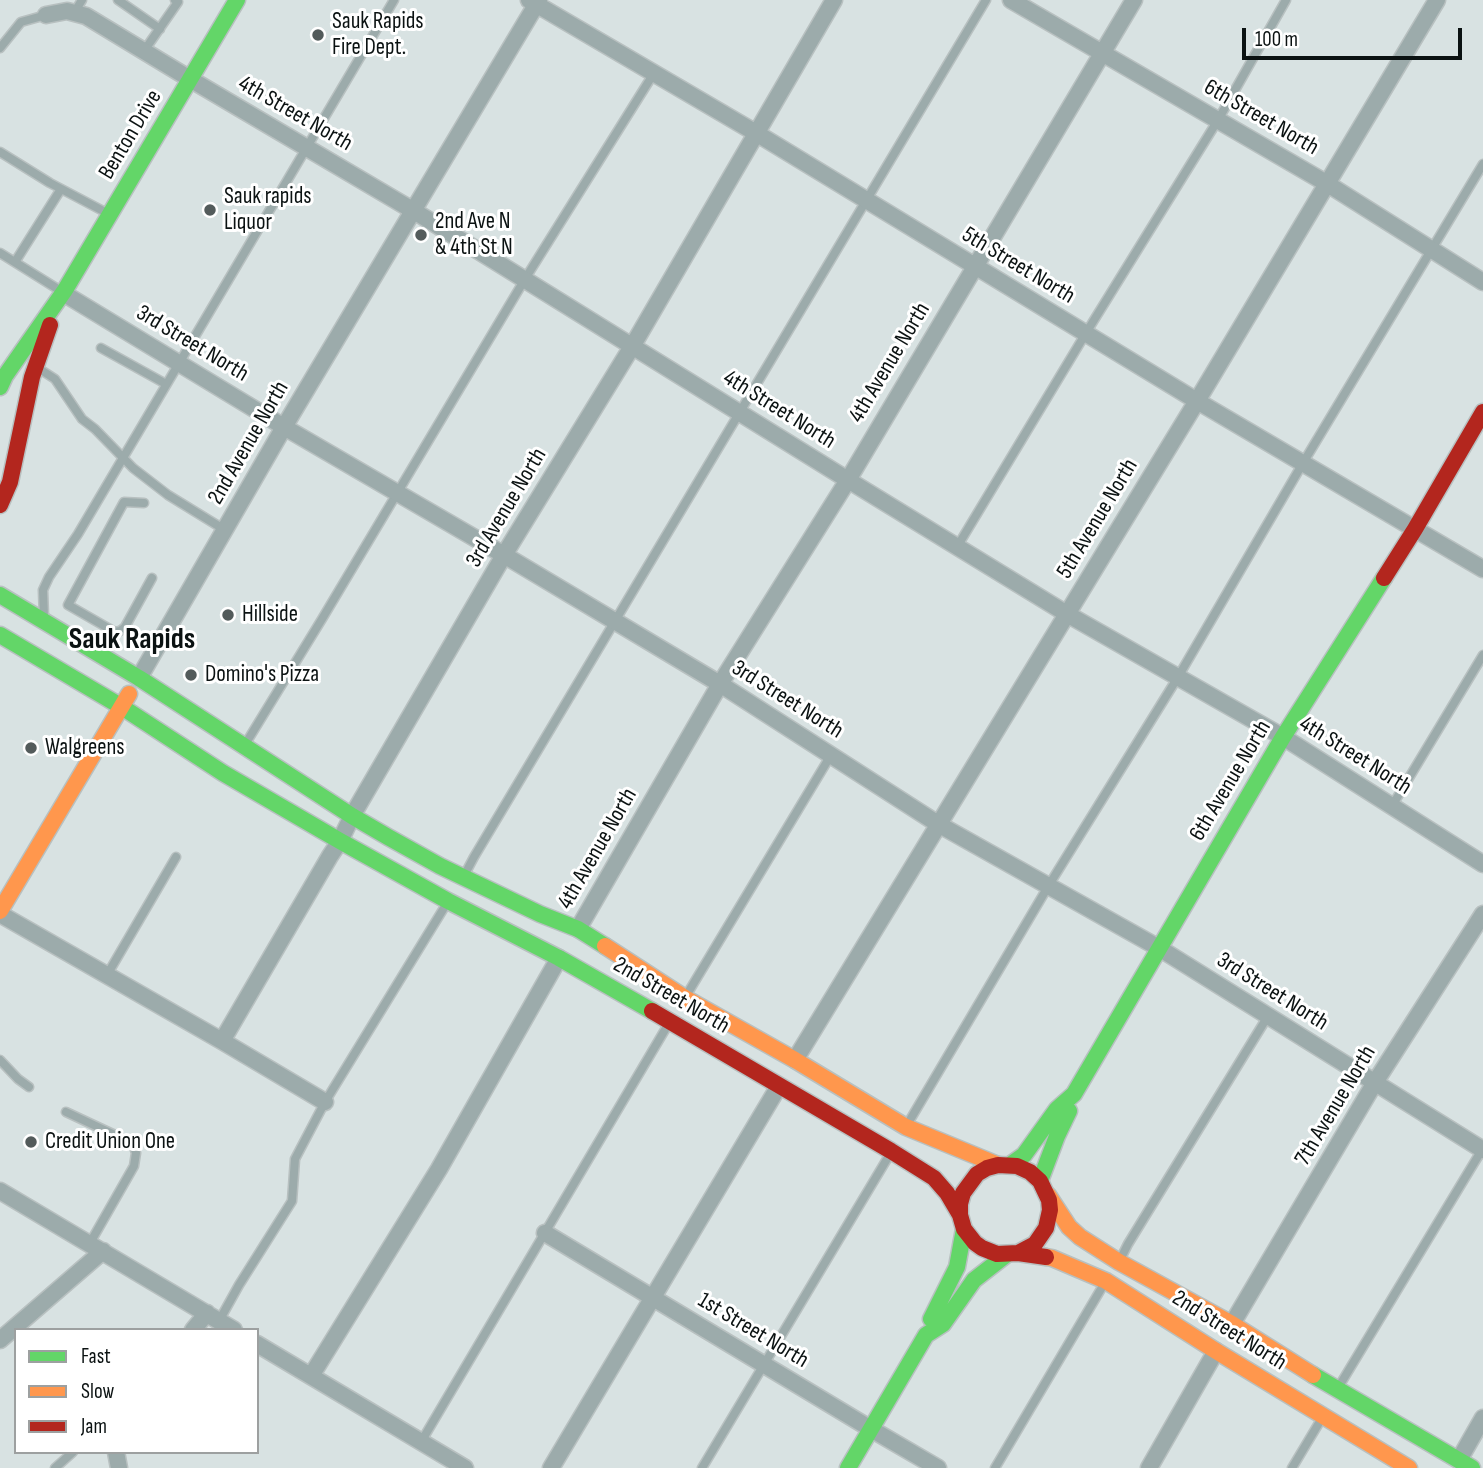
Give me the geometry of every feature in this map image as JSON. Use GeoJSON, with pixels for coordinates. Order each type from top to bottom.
{"type":"FeatureCollection","features":[{"type":"Feature","properties":{"kind":"main road","name":"Benton Drive"},"geometry":{"type":"LineString","coordinates":[[0,387],[63,293],[237,0]]}},
{"type":"Feature","properties":{"kind":"main road","name":"Benton Drive"},"geometry":{"type":"LineString","coordinates":[[0,505],[10,482],[36,367],[63,293]]}},
{"type":"Feature","properties":{"kind":"main road","name":"6th Avenue North"},"geometry":{"type":"LineString","coordinates":[[1004,1165],[1024,1155],[1058,1109],[1074,1094],[1283,737],[1415,529],[1483,412]]}},
{"type":"Feature","properties":{"kind":"main road"},"geometry":{"type":"LineString","coordinates":[[0,595],[139,678],[352,816],[440,866],[540,914],[578,929],[685,998],[795,1060],[905,1127],[1004,1165],[1030,1172],[1043,1186],[1069,1227],[1080,1237],[1119,1262],[1232,1324],[1465,1464]]}},
{"type":"Feature","properties":{"kind":"main road","name":"2nd Street North"},"geometry":{"type":"LineString","coordinates":[[0,635],[122,707],[223,773],[340,841],[559,958],[891,1151],[934,1178],[947,1193],[962,1222]]}},
{"type":"Feature","properties":{"kind":"main road","name":"2nd Avenue North"},"geometry":{"type":"LineString","coordinates":[[0,912],[139,678]]}},
{"type":"Feature","properties":{"kind":"main road"},"geometry":{"type":"LineString","coordinates":[[926,1335],[943,1324],[974,1280],[1012,1254],[1035,1244],[1046,1228],[1050,1210],[1043,1186],[1057,1136],[1067,1117],[1074,1094]]}},
{"type":"Feature","properties":{"kind":"main road"},"geometry":{"type":"LineString","coordinates":[[848,1468],[926,1335],[932,1315],[957,1267],[962,1222],[960,1204],[963,1193],[977,1174],[987,1168],[1004,1165]]}},
{"type":"Feature","properties":{"kind":"main road"},"geometry":{"type":"LineString","coordinates":[[962,1222],[975,1243],[982,1248],[989,1252],[1012,1254]]}},
{"type":"Feature","properties":{"kind":"main road","name":"2nd Street North"},"geometry":{"type":"LineString","coordinates":[[1012,1254],[1052,1258],[1105,1281],[1409,1468]]}},
{"type":"Feature","properties":{"kind":"street","name":"3rd Avenue North"},"geometry":{"type":"LineString","coordinates":[[222,1041],[504,555],[633,345],[834,0]]}},
{"type":"Feature","properties":{"kind":"street","name":"6th Street North"},"geometry":{"type":"LineString","coordinates":[[1011,0],[1326,183],[1483,282]]}},
{"type":"Feature","properties":{"kind":"street","name":"4th Avenue North"},"geometry":{"type":"LineString","coordinates":[[578,929],[720,684],[848,480],[1134,0]]}},
{"type":"Feature","properties":{"kind":"street","name":"5th Avenue North"},"geometry":{"type":"LineString","coordinates":[[795,1060],[1068,614],[1437,0]]}},
{"type":"Feature","properties":{"kind":"street","name":"5th Street North"},"geometry":{"type":"LineString","coordinates":[[535,1],[756,132],[1197,401],[1483,569]]}},
{"type":"Feature","properties":{"kind":"street","name":"2nd Avenue North"},"geometry":{"type":"LineString","coordinates":[[139,678],[535,1]]}},
{"type":"Feature","properties":{"kind":"street","name":"4th Street North"},"geometry":{"type":"LineString","coordinates":[[46,15],[78,7],[86,16],[414,211],[957,547],[1283,737],[1483,864]]}},
{"type":"Feature","properties":{"kind":"street","name":"3rd Street North"},"geometry":{"type":"LineString","coordinates":[[63,293],[284,427],[720,684],[938,824],[1159,948],[1374,1084],[1483,1149]]}},
{"type":"Feature","properties":{"kind":"street"},"geometry":{"type":"LineString","coordinates":[[0,912],[325,1102]]}},
{"type":"Feature","properties":{"kind":"street","name":"7th Avenue North"},"geometry":{"type":"LineString","coordinates":[[1232,1324],[1374,1084],[1483,914]]}},
{"type":"Feature","properties":{"kind":"street"},"geometry":{"type":"LineString","coordinates":[[311,1376],[439,1169],[559,958]]}},
{"type":"Feature","properties":{"kind":"street"},"geometry":{"type":"LineString","coordinates":[[551,1468],[779,1086]]}},
{"type":"Feature","properties":{"kind":"street"},"geometry":{"type":"LineString","coordinates":[[0,1191],[231,1328]]}},
{"type":"Feature","properties":{"kind":"street","name":"1st Street North"},"geometry":{"type":"LineString","coordinates":[[545,1233],[938,1468]]}},
{"type":"Feature","properties":{"kind":"street"},"geometry":{"type":"LineString","coordinates":[[0,1340],[96,1247]]}},
{"type":"Feature","properties":{"kind":"street"},"geometry":{"type":"LineString","coordinates":[[195,1328],[213,1317]]}},
{"type":"Feature","properties":{"kind":"street"},"geometry":{"type":"LineString","coordinates":[[259,1345],[465,1468]]}},
{"type":"Feature","properties":{"kind":"street"},"geometry":{"type":"LineString","coordinates":[[1149,1468],[1216,1351]]}},
{"type":"Feature","properties":{"kind":"street"},"geometry":{"type":"LineString","coordinates":[[1465,1464],[1481,1425]]}},
{"type":"Feature","properties":{"kind":"lane"},"geometry":{"type":"LineString","coordinates":[[118,0],[160,29]]}},
{"type":"Feature","properties":{"kind":"lane"},"geometry":{"type":"LineString","coordinates":[[144,51],[178,2],[175,0]]}},
{"type":"Feature","properties":{"kind":"lane"},"geometry":{"type":"LineString","coordinates":[[44,621],[43,590],[49,577],[78,534],[394,0]]}},
{"type":"Feature","properties":{"kind":"lane"},"geometry":{"type":"LineString","coordinates":[[464,877],[986,0]]}},
{"type":"Feature","properties":{"kind":"lane"},"geometry":{"type":"LineString","coordinates":[[957,547],[1218,120],[1286,0]]}},
{"type":"Feature","properties":{"kind":"lane"},"geometry":{"type":"LineString","coordinates":[[0,48],[21,22],[46,15]]}},
{"type":"Feature","properties":{"kind":"lane"},"geometry":{"type":"LineString","coordinates":[[244,746],[525,279],[654,73]]}},
{"type":"Feature","properties":{"kind":"lane"},"geometry":{"type":"LineString","coordinates":[[0,152],[61,189],[110,214]]}},
{"type":"Feature","properties":{"kind":"lane"},"geometry":{"type":"LineString","coordinates":[[905,1127],[1049,885],[1178,677],[1483,164]]}},
{"type":"Feature","properties":{"kind":"lane"},"geometry":{"type":"LineString","coordinates":[[15,262],[61,189]]}},
{"type":"Feature","properties":{"kind":"lane"},"geometry":{"type":"LineString","coordinates":[[0,253],[63,293]]}},
{"type":"Feature","properties":{"kind":"lane"},"geometry":{"type":"LineString","coordinates":[[101,348],[166,384]]}},
{"type":"Feature","properties":{"kind":"lane"},"geometry":{"type":"LineString","coordinates":[[36,367],[55,379],[82,419],[146,479],[225,530]]}},
{"type":"Feature","properties":{"kind":"lane"},"geometry":{"type":"LineString","coordinates":[[144,503],[124,502],[68,605],[115,632],[120,631],[125,627],[152,579]]}},
{"type":"Feature","properties":{"kind":"lane"},"geometry":{"type":"LineString","coordinates":[[1392,806],[1483,655]]}},
{"type":"Feature","properties":{"kind":"lane"},"geometry":{"type":"LineString","coordinates":[[685,998],[831,755]]}},
{"type":"Feature","properties":{"kind":"lane"},"geometry":{"type":"LineString","coordinates":[[107,975],[176,857]]}},
{"type":"Feature","properties":{"kind":"lane"},"geometry":{"type":"LineString","coordinates":[[213,1317],[239,1285],[292,1201],[295,1159],[325,1102],[448,901]]}},
{"type":"Feature","properties":{"kind":"lane"},"geometry":{"type":"LineString","coordinates":[[1119,1262],[1268,1016]]}},
{"type":"Feature","properties":{"kind":"lane"},"geometry":{"type":"LineString","coordinates":[[421,1442],[670,1021]]}},
{"type":"Feature","properties":{"kind":"lane"},"geometry":{"type":"LineString","coordinates":[[0,1060],[29,1087]]}},
{"type":"Feature","properties":{"kind":"lane"},"geometry":{"type":"LineString","coordinates":[[66,1112],[130,1142],[136,1153],[134,1166],[96,1247]]}},
{"type":"Feature","properties":{"kind":"lane"},"geometry":{"type":"LineString","coordinates":[[1338,1390],[1483,1149]]}},
{"type":"Feature","properties":{"kind":"lane"},"geometry":{"type":"LineString","coordinates":[[702,1468],[891,1151]]}},
{"type":"Feature","properties":{"kind":"lane"},"geometry":{"type":"LineString","coordinates":[[995,1468],[1105,1281]]}},
{"type":"Feature","properties":{"kind":"lane"},"geometry":{"type":"LineString","coordinates":[[1292,1468],[1324,1415]]}},
{"type":"Feature","properties":{"kind":"lane"},"geometry":{"type":"LineString","coordinates":[[55,1468],[71,1454]]}},
{"type":"Feature","properties":{"kind":"traffic: fast"},"geometry":{"type":"LineString","coordinates":[[0,387],[65,290],[237,0]]}},
{"type":"Feature","properties":{"kind":"traffic: fast"},"geometry":{"type":"LineString","coordinates":[[1010,1165],[1024,1155],[1057,1109],[1074,1094],[1283,737],[1384,578]]}},
{"type":"Feature","properties":{"kind":"traffic: fast"},"geometry":{"type":"LineString","coordinates":[[0,595],[139,678],[388,837],[440,866],[540,914],[578,929],[605,946]]}},
{"type":"Feature","properties":{"kind":"traffic: fast"},"geometry":{"type":"LineString","coordinates":[[0,635],[122,707],[223,773],[340,841],[652,1011]]}},
{"type":"Feature","properties":{"kind":"traffic: fast"},"geometry":{"type":"LineString","coordinates":[[1040,1181],[1069,1111]]}},
{"type":"Feature","properties":{"kind":"traffic: fast"},"geometry":{"type":"LineString","coordinates":[[931,1319],[957,1267],[964,1229]]}},
{"type":"Feature","properties":{"kind":"traffic: fast"},"geometry":{"type":"LineString","coordinates":[[848,1468],[926,1335],[943,1324],[974,1280],[1006,1255]]}},
{"type":"Feature","properties":{"kind":"traffic: fast"},"geometry":{"type":"LineString","coordinates":[[1313,1375],[1472,1468]]}},
{"type":"Feature","properties":{"kind":"traffic: slow"},"geometry":{"type":"LineString","coordinates":[[0,911],[129,694]]}},
{"type":"Feature","properties":{"kind":"traffic: slow"},"geometry":{"type":"LineString","coordinates":[[605,946],[685,998],[906,1127],[998,1165]]}},
{"type":"Feature","properties":{"kind":"traffic: slow"},"geometry":{"type":"LineString","coordinates":[[1048,1195],[1069,1227],[1080,1237],[1119,1262],[1232,1324],[1313,1375]]}},
{"type":"Feature","properties":{"kind":"traffic: slow"},"geometry":{"type":"LineString","coordinates":[[1046,1257],[1106,1281],[1409,1468]]}},
{"type":"Feature","properties":{"kind":"traffic: jam"},"geometry":{"type":"LineString","coordinates":[[0,505],[10,482],[32,377],[50,325]]}},
{"type":"Feature","properties":{"kind":"traffic: jam"},"geometry":{"type":"LineString","coordinates":[[1384,578],[1483,412]]}},
{"type":"Feature","properties":{"kind":"traffic: jam"},"geometry":{"type":"LineString","coordinates":[[652,1011],[934,1178],[960,1215]]}},
{"type":"Feature","properties":{"kind":"traffic: jam"},"geometry":{"type":"LineString","coordinates":[[1018,1253],[1035,1244],[1046,1228],[1049,1200],[1040,1181],[1030,1172],[1017,1166],[998,1165],[987,1168],[977,1174],[963,1193],[960,1215],[964,1229],[975,1243],[997,1254],[1018,1253],[1046,1257]]}},
{"type":"Feature","properties":{"kind":"place","name":"Sauk Rapids Fire Dept."},"geometry":{"type":"Point","coordinates":[318,35]}},
{"type":"Feature","properties":{"kind":"place","name":"Sauk rapids Liquor"},"geometry":{"type":"Point","coordinates":[210,210]}},
{"type":"Feature","properties":{"kind":"place","name":"2nd Ave N & 4th St N"},"geometry":{"type":"Point","coordinates":[421,235]}},
{"type":"Feature","properties":{"kind":"place","name":"Hillside"},"geometry":{"type":"Point","coordinates":[228,615]}},
{"type":"Feature","properties":{"kind":"place","name":"Domino's Pizza"},"geometry":{"type":"Point","coordinates":[191,675]}},
{"type":"Feature","properties":{"kind":"place","name":"Walgreens"},"geometry":{"type":"Point","coordinates":[31,748]}},
{"type":"Feature","properties":{"kind":"place","name":"Credit Union One"},"geometry":{"type":"Point","coordinates":[31,1142]}},
{"type":"Feature","properties":{"kind":"district","name":"Sauk Rapids"},"geometry":{"type":"Point","coordinates":[132,640]}}]}
